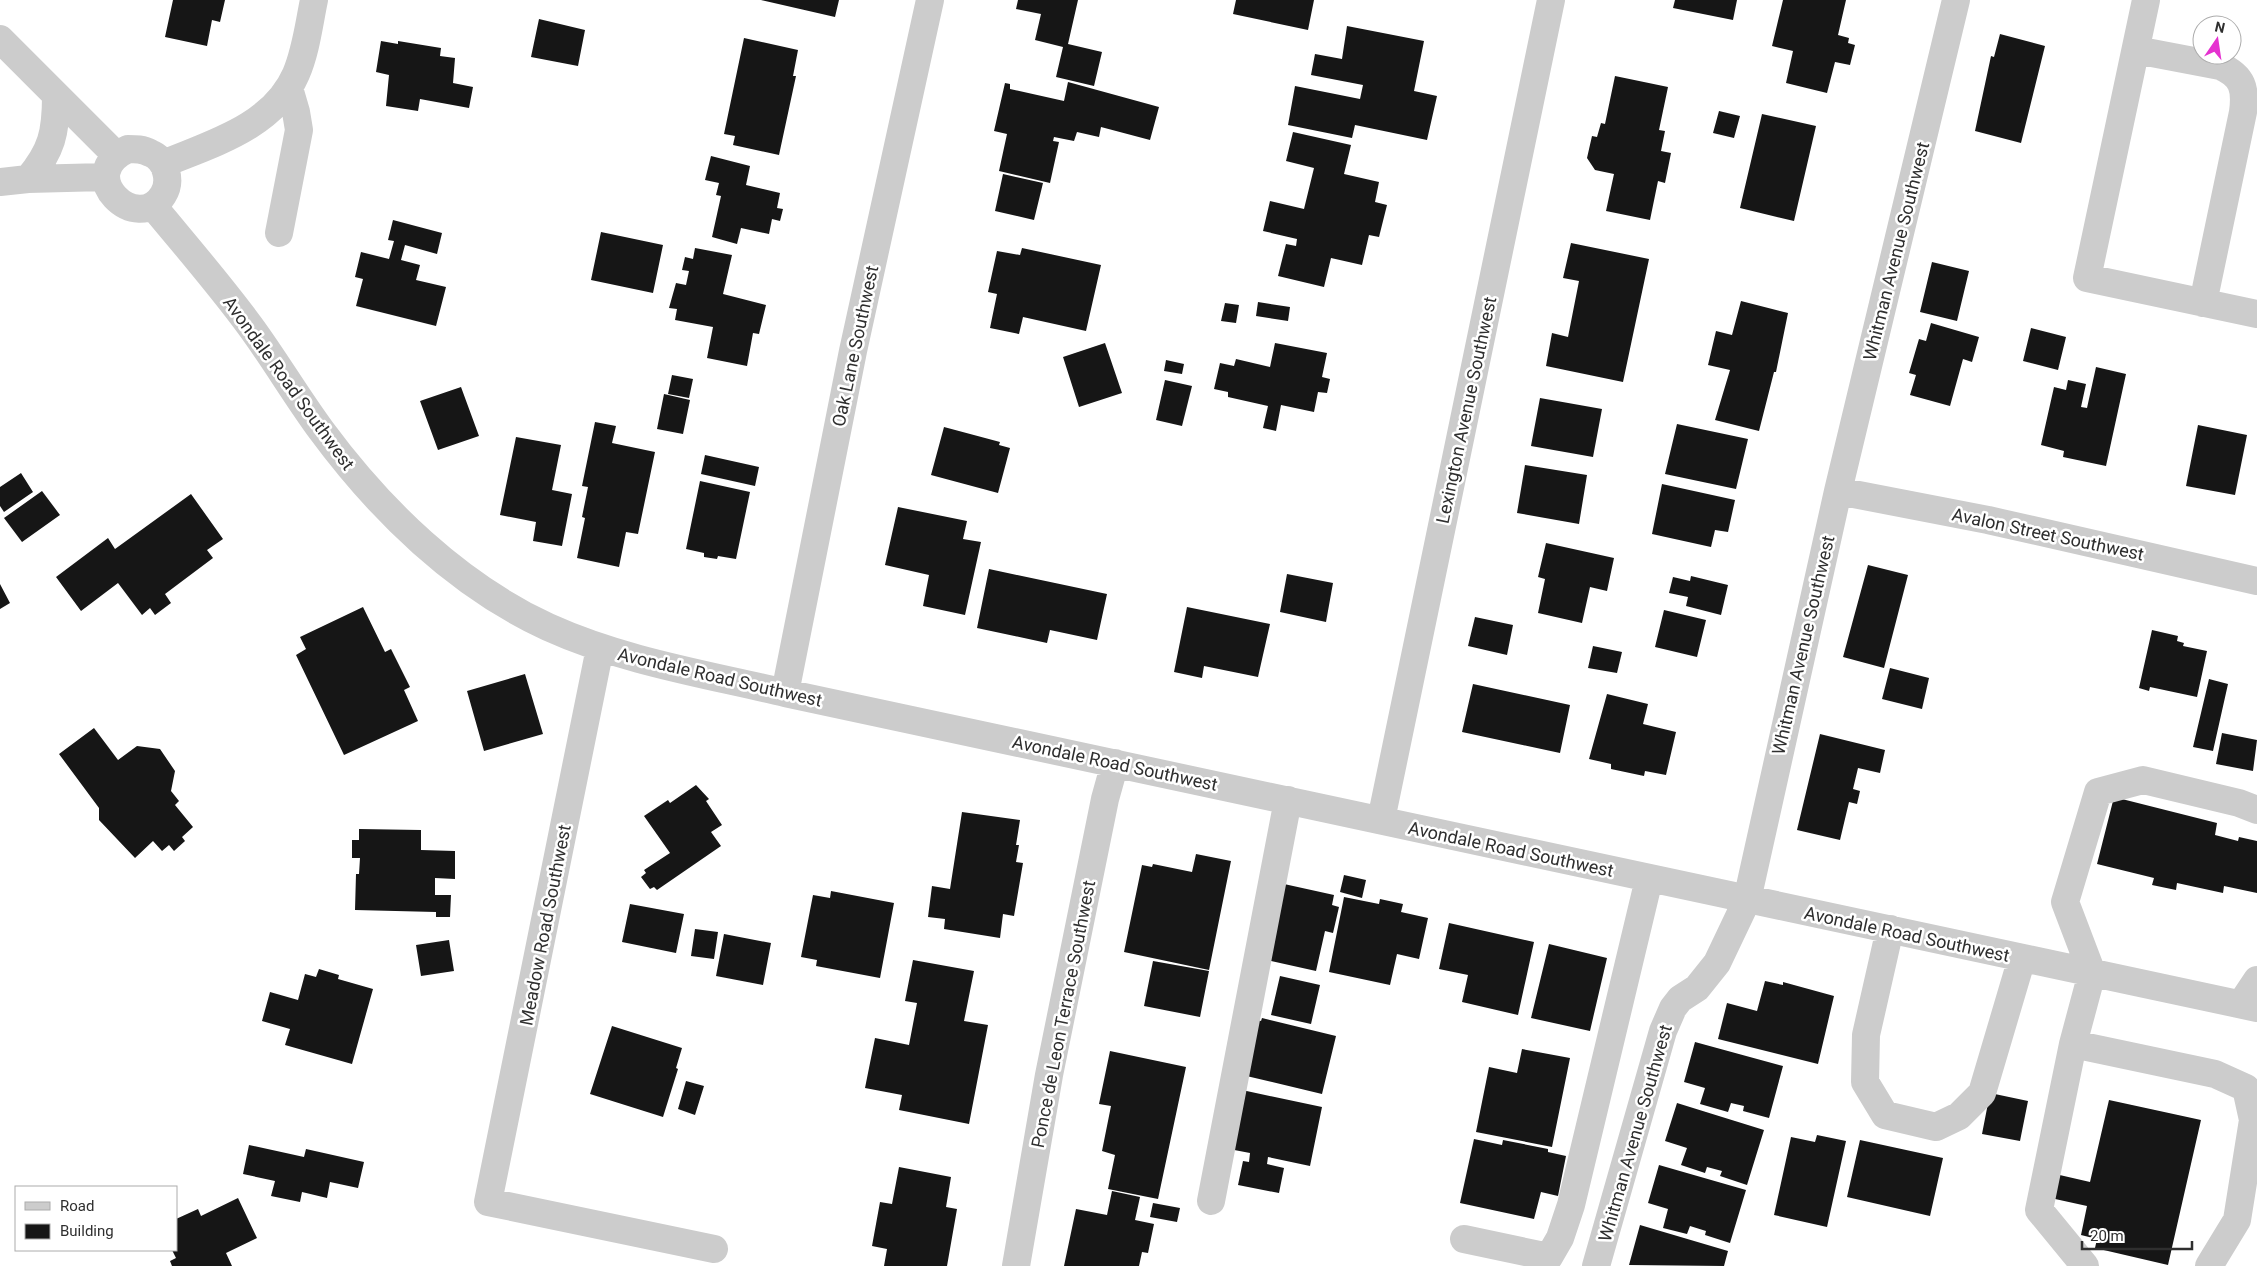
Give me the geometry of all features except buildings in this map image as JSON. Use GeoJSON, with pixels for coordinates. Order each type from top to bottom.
{"type":"FeatureCollection","features":[{"type":"Feature","properties":{"kind":"street"},"geometry":{"type":"LineString","coordinates":[[163,164],[243,130],[260,118],[288,88],[296,73],[304,47],[314,0]]}},
{"type":"Feature","properties":{"kind":"street","name":"Oak Lane Southwest"},"geometry":{"type":"LineString","coordinates":[[785,693],[853,351],[930,0]]}},
{"type":"Feature","properties":{"kind":"street","name":"Lexington Avenue Southwest"},"geometry":{"type":"LineString","coordinates":[[1380,820],[1551,0]]}},
{"type":"Feature","properties":{"kind":"street","name":"Whitman Avenue Southwest"},"geometry":{"type":"LineString","coordinates":[[1596,1266],[1663,1031],[1677,1004],[1697,988],[1717,962],[1746,900],[1838,491],[1956,0]]}},
{"type":"Feature","properties":{"kind":"street"},"geometry":{"type":"LineString","coordinates":[[2146,0],[2088,278],[2257,314]]}},
{"type":"Feature","properties":{"kind":"street"},"geometry":{"type":"LineString","coordinates":[[0,39],[56,96],[110,166],[107,188],[117,200],[128,207],[142,209],[154,206],[166,190],[168,178],[163,164],[152,153],[139,149],[128,149],[110,166],[0,182]]}},
{"type":"Feature","properties":{"kind":"street"},"geometry":{"type":"LineString","coordinates":[[2136,50],[2220,66],[2233,72],[2245,93],[2243,112],[2203,303]]}},
{"type":"Feature","properties":{"kind":"street"},"geometry":{"type":"LineString","coordinates":[[279,233],[298,130],[296,112],[288,88]]}},
{"type":"Feature","properties":{"kind":"street"},"geometry":{"type":"LineString","coordinates":[[28,179],[42,163],[52,141],[56,119],[56,96]]}},
{"type":"Feature","properties":{"kind":"street","name":"Avondale Road Southwest"},"geometry":{"type":"LineString","coordinates":[[154,206],[250,326],[321,430],[358,476],[393,514],[454,571],[502,603],[548,627],[600,648],[785,693],[1746,900],[2249,1006]]}},
{"type":"Feature","properties":{"kind":"street","name":"Avalon Street Southwest"},"geometry":{"type":"LineString","coordinates":[[1838,491],[1988,520],[2257,581]]}},
{"type":"Feature","properties":{"kind":"street","name":"Meadow Road Southwest"},"geometry":{"type":"LineString","coordinates":[[600,648],[488,1202],[714,1249]]}},
{"type":"Feature","properties":{"kind":"street","name":"Ponce de Leon Terrace Southwest"},"geometry":{"type":"LineString","coordinates":[[1016,1266],[1055,1047],[1105,799],[1116,763]]}},
{"type":"Feature","properties":{"kind":"street"},"geometry":{"type":"LineString","coordinates":[[2085,1266],[2040,1210],[2073,1044],[2092,973],[2065,902],[2098,792],[2143,780],[2239,803],[2257,810]]}},
{"type":"Feature","properties":{"kind":"street"},"geometry":{"type":"LineString","coordinates":[[1211,1201],[1288,800]]}},
{"type":"Feature","properties":{"kind":"street"},"geometry":{"type":"LineString","coordinates":[[1464,1240],[1549,1257],[1560,1238],[1571,1205],[1650,879]]}},
{"type":"Feature","properties":{"kind":"street"},"geometry":{"type":"LineString","coordinates":[[1890,929],[1866,1035],[1865,1082],[1885,1115],[1936,1128],[1959,1116],[1982,1093],[2022,958]]}},
{"type":"Feature","properties":{"kind":"street"},"geometry":{"type":"LineString","coordinates":[[2249,1006],[2257,980]]}},
{"type":"Feature","properties":{"kind":"street"},"geometry":{"type":"LineString","coordinates":[[2073,1044],[2215,1074],[2246,1088],[2253,1120],[2237,1220],[2209,1266]]}}]}
